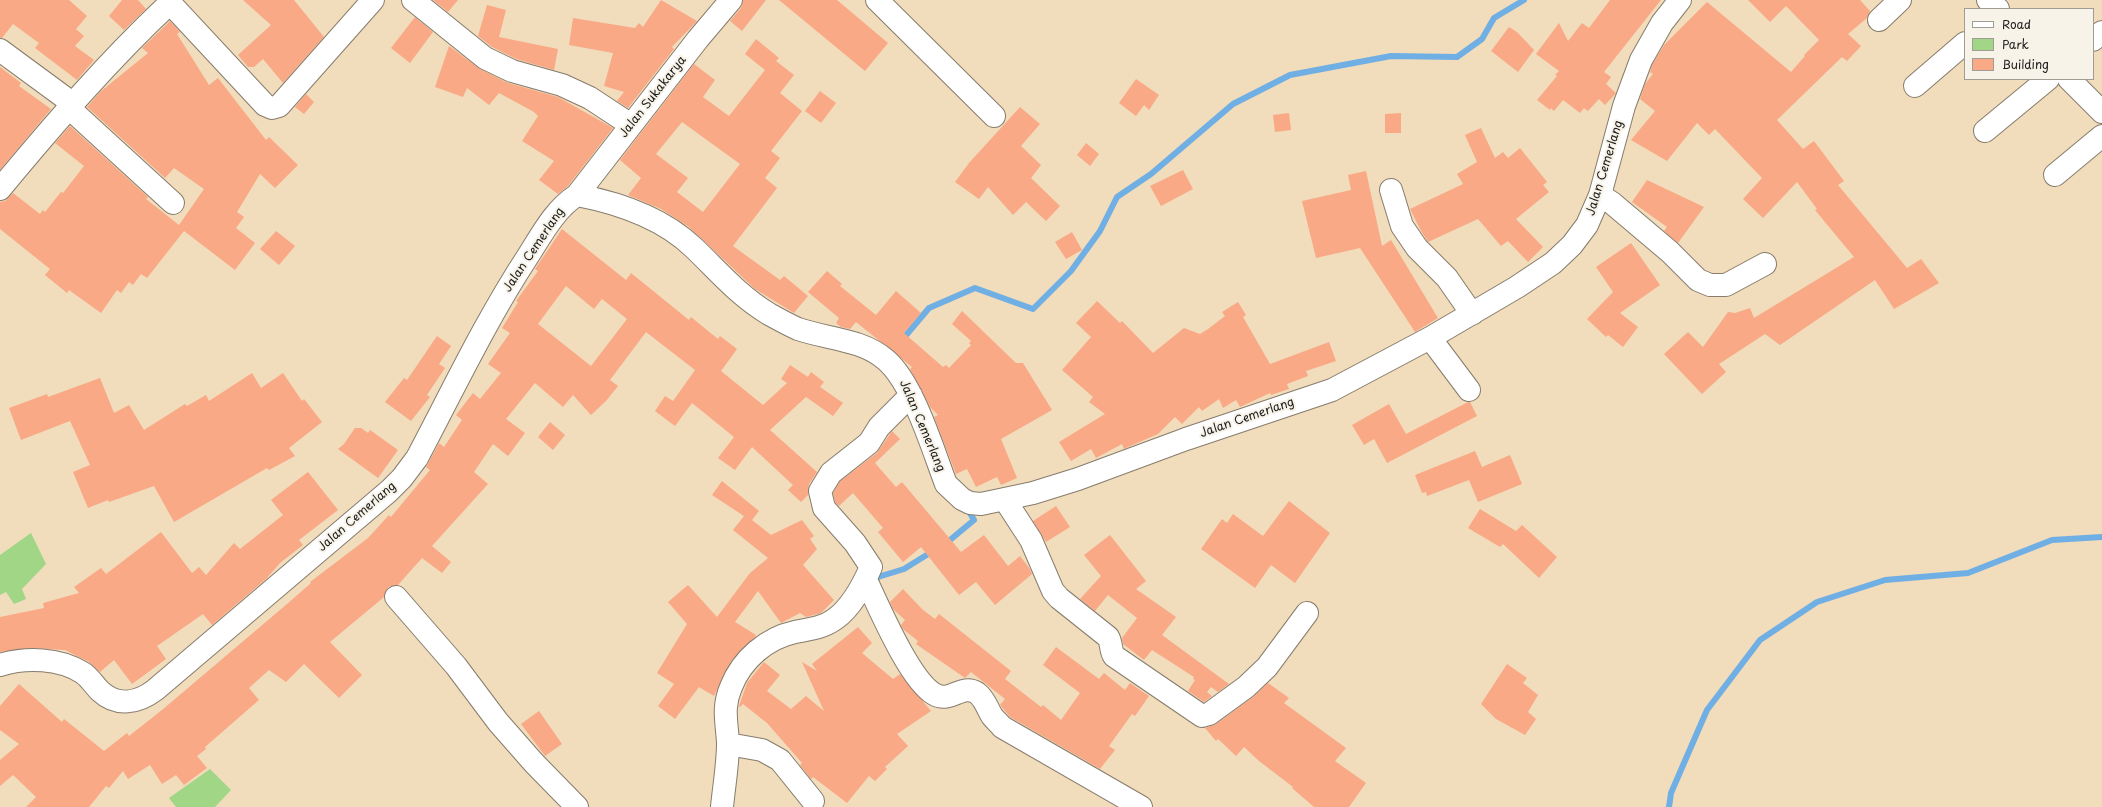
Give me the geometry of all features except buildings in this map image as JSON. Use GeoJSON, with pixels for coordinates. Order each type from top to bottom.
{"type":"FeatureCollection","features":[{"type":"Feature","properties":{"kind":"street"},"geometry":{"type":"LineString","coordinates":[[413,0],[485,58],[512,71],[562,85],[576,91],[590,98],[631,125]]}},
{"type":"Feature","properties":{"kind":"street","name":"Jalan Sukakarya"},"geometry":{"type":"LineString","coordinates":[[577,195],[731,0]]}},
{"type":"Feature","properties":{"kind":"street"},"geometry":{"type":"LineString","coordinates":[[877,0],[994,116]]}},
{"type":"Feature","properties":{"kind":"street","name":"Jalan Cemerlang"},"geometry":{"type":"LineString","coordinates":[[0,666],[40,660],[69,666],[92,680],[107,697],[118,701],[133,702],[144,698],[155,690],[389,491],[402,478],[417,458],[503,294],[550,222],[568,201],[577,195],[601,200],[640,213],[670,228],[694,247],[720,276],[769,314],[797,328],[866,347],[886,360],[898,373],[911,396],[946,484],[958,496],[970,503],[982,504],[1005,500],[1078,479],[1186,438],[1332,390],[1430,338],[1517,288],[1553,263],[1572,245],[1587,225],[1600,195],[1624,106],[1641,60],[1662,23],[1680,0]]}},
{"type":"Feature","properties":{"kind":"street"},"geometry":{"type":"LineString","coordinates":[[1879,20],[1900,0]]}},
{"type":"Feature","properties":{"kind":"street"},"geometry":{"type":"LineString","coordinates":[[1988,0],[1997,8]]}},
{"type":"Feature","properties":{"kind":"street"},"geometry":{"type":"LineString","coordinates":[[2004,8],[2012,0]]}},
{"type":"Feature","properties":{"kind":"street"},"geometry":{"type":"LineString","coordinates":[[0,188],[70,105],[110,65],[134,37],[171,1],[265,105],[272,108],[279,106],[366,3]]}},
{"type":"Feature","properties":{"kind":"street"},"geometry":{"type":"LineString","coordinates":[[2094,39],[2102,32]]}},
{"type":"Feature","properties":{"kind":"street"},"geometry":{"type":"LineString","coordinates":[[1915,86],[1964,44]]}},
{"type":"Feature","properties":{"kind":"street"},"geometry":{"type":"LineString","coordinates":[[0,50],[70,105],[173,203]]}},
{"type":"Feature","properties":{"kind":"street"},"geometry":{"type":"LineString","coordinates":[[1984,131],[2047,80]]}},
{"type":"Feature","properties":{"kind":"street"},"geometry":{"type":"LineString","coordinates":[[2070,80],[2102,112]]}},
{"type":"Feature","properties":{"kind":"street"},"geometry":{"type":"LineString","coordinates":[[2055,175],[2102,136]]}},
{"type":"Feature","properties":{"kind":"street"},"geometry":{"type":"LineString","coordinates":[[1391,190],[1402,226],[1417,248],[1447,278],[1472,314]]}},
{"type":"Feature","properties":{"kind":"street"},"geometry":{"type":"LineString","coordinates":[[1600,195],[1618,208],[1670,252],[1698,280],[1710,285],[1726,285],[1766,264]]}},
{"type":"Feature","properties":{"kind":"street"},"geometry":{"type":"LineString","coordinates":[[1430,338],[1469,390]]}},
{"type":"Feature","properties":{"kind":"street"},"geometry":{"type":"LineString","coordinates":[[722,807],[728,744],[724,715],[727,697],[731,686],[744,664],[763,646],[777,638],[817,629],[835,619],[848,606],[866,580],[871,567],[855,543],[824,508],[820,491],[831,474],[869,442],[879,427],[911,396]]}},
{"type":"Feature","properties":{"kind":"street"},"geometry":{"type":"LineString","coordinates":[[1005,500],[1031,540],[1052,591],[1108,637],[1112,642],[1112,653],[1114,656],[1202,716],[1209,714],[1246,687],[1267,667],[1307,613]]}},
{"type":"Feature","properties":{"kind":"street"},"geometry":{"type":"LineString","coordinates":[[866,580],[903,655],[916,676],[929,690],[944,697],[951,697],[960,691],[968,690],[976,693],[982,698],[992,715],[1002,727],[1141,807]]}},
{"type":"Feature","properties":{"kind":"street"},"geometry":{"type":"LineString","coordinates":[[396,597],[456,666],[498,722],[534,763],[577,807]]}},
{"type":"Feature","properties":{"kind":"street"},"geometry":{"type":"LineString","coordinates":[[728,744],[762,750],[780,760],[813,801]]}},
{"type":"Feature","properties":{"kind":"green space"},"geometry":{"type":"Polygon","coordinates":[[[31,533],[46,564],[22,589],[26,599],[14,604],[6,592],[0,595],[0,555],[31,533]]]}},
{"type":"Feature","properties":{"kind":"green space"},"geometry":{"type":"Polygon","coordinates":[[[210,769],[231,790],[215,807],[176,807],[169,798],[210,769]]]}},
{"type":"Feature","properties":{"kind":"waterway"},"geometry":{"type":"LineString","coordinates":[[902,340],[929,308],[975,288],[1033,309],[1071,271],[1100,231],[1117,197],[1151,174],[1233,104],[1290,75],[1391,56],[1457,57],[1482,39],[1494,18],[1524,0]]}},
{"type":"Feature","properties":{"kind":"waterway"},"geometry":{"type":"LineString","coordinates":[[944,545],[974,520],[967,508]]}},
{"type":"Feature","properties":{"kind":"waterway"},"geometry":{"type":"LineString","coordinates":[[1669,807],[1671,793],[1707,710],[1760,640],[1817,602],[1885,580],[1968,573],[2052,540],[2102,537]]}},
{"type":"Feature","properties":{"kind":"waterway"},"geometry":{"type":"LineString","coordinates":[[874,584],[878,577],[904,569],[933,551]]}}]}
